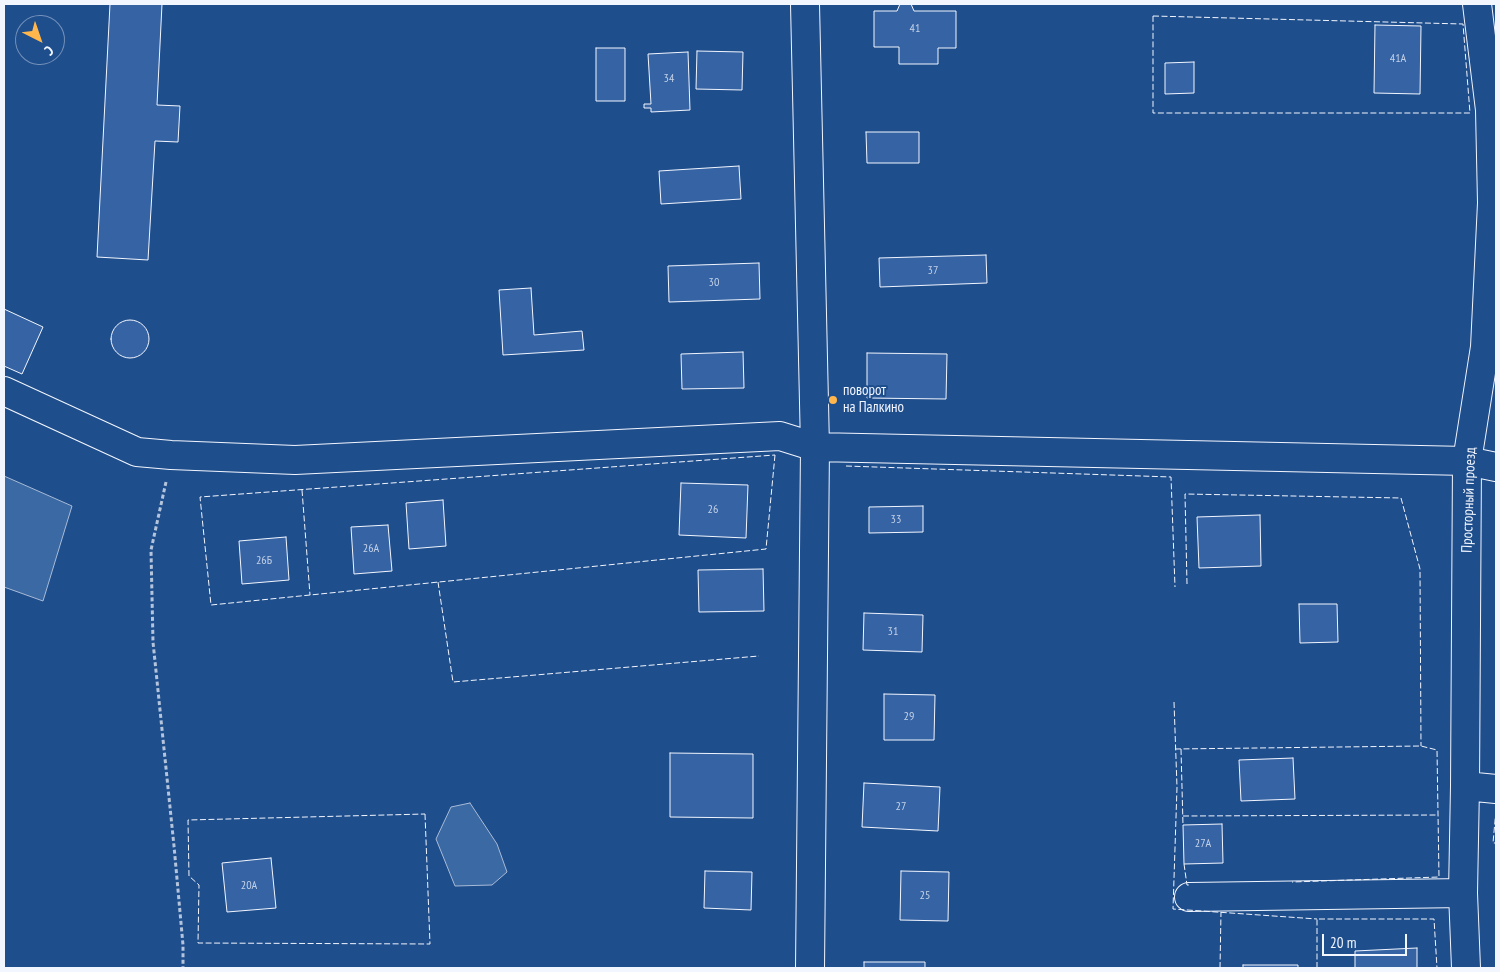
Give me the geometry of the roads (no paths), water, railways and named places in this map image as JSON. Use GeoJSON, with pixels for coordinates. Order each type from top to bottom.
{"type":"FeatureCollection","features":[{"type":"Feature","properties":{"kind":"street"},"geometry":{"type":"LineString","coordinates":[[805,4],[815,447],[810,968]]}},
{"type":"Feature","properties":{"kind":"street","name":"Просторный проезд"},"geometry":{"type":"LineString","coordinates":[[1466,968],[1462,893],[1465,786],[1467,461],[1484,347],[1492,204],[1490,110],[1477,4]]}},
{"type":"Feature","properties":{"kind":"street"},"geometry":{"type":"LineString","coordinates":[[4,391],[136,452],[171,455],[295,460],[780,436],[815,447],[1467,461],[1496,467]]}},
{"type":"Feature","properties":{"kind":"street"},"geometry":{"type":"LineString","coordinates":[[1465,786],[1496,789]]}},
{"type":"Feature","properties":{"kind":"street"},"geometry":{"type":"LineString","coordinates":[[1189,897],[1462,893]]}},
{"type":"Feature","properties":{"kind":"water"},"geometry":{"type":"Polygon","coordinates":[[[4,476],[72,506],[43,601],[4,587],[4,476]]]}},
{"type":"Feature","properties":{"kind":"water"},"geometry":{"type":"Polygon","coordinates":[[[470,803],[497,844],[507,872],[492,885],[455,886],[436,839],[451,807],[470,803]]]}},
{"type":"Feature","properties":{"kind":"place","name":"поворот на Палкино"},"geometry":{"type":"Point","coordinates":[833,400]}}]}
